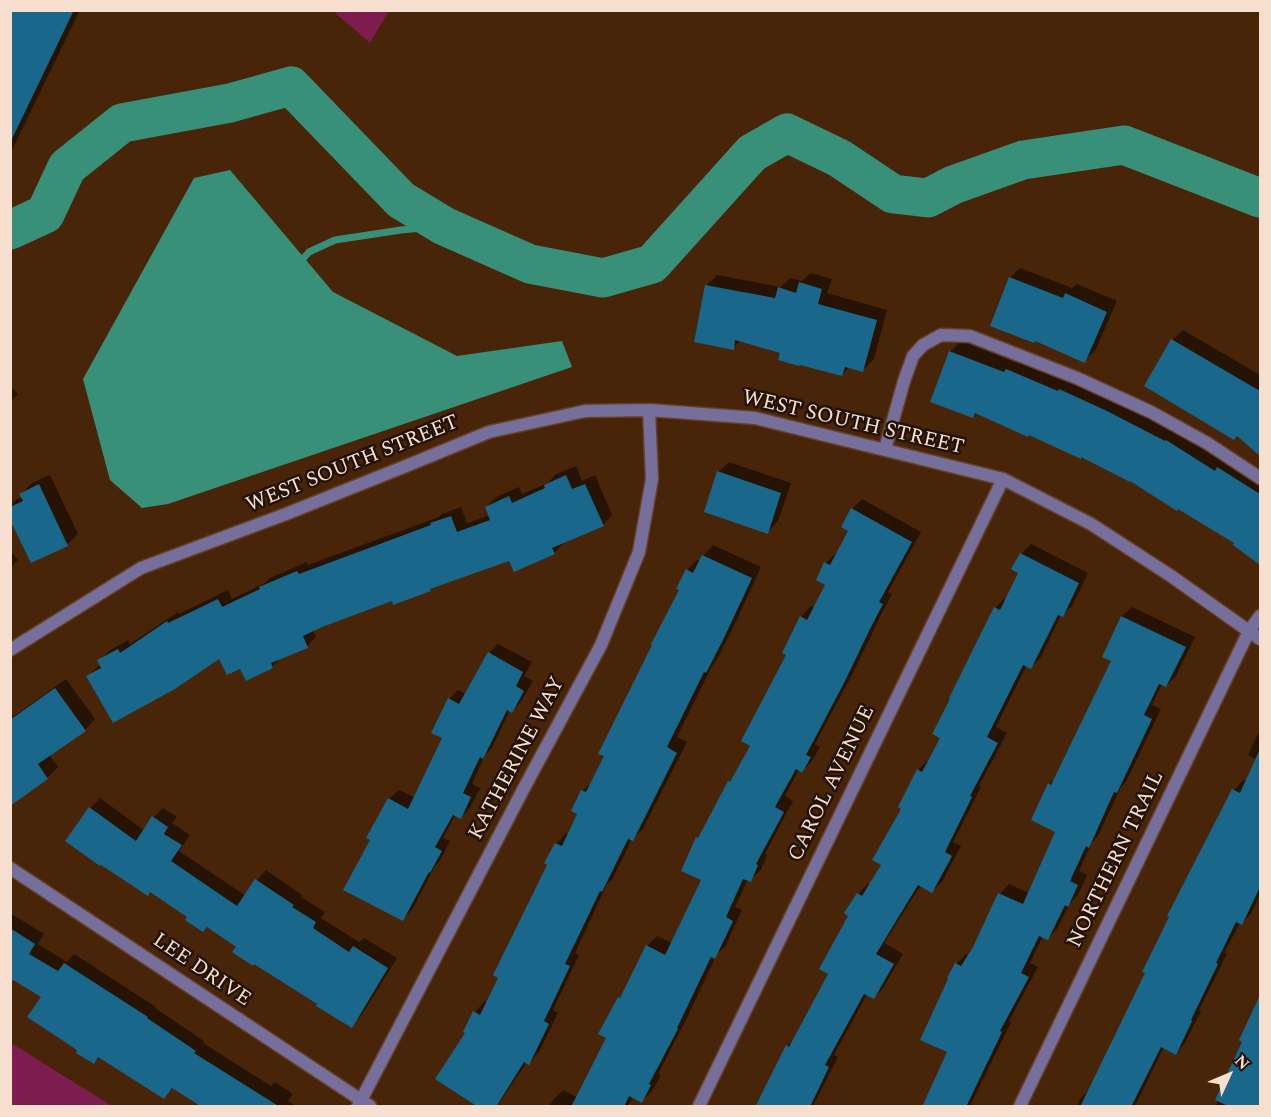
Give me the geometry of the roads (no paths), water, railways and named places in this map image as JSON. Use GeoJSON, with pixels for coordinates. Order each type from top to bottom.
{"type":"FeatureCollection","features":[{"type":"Feature","properties":{"kind":"street"},"geometry":{"type":"LineString","coordinates":[[885,449],[913,356],[923,345],[941,335],[970,336],[1077,378],[1151,412],[1207,443],[1260,478]]}},
{"type":"Feature","properties":{"kind":"street","name":"WEST SOUTH STREET"},"geometry":{"type":"LineString","coordinates":[[10,650],[141,568],[286,514],[489,432],[585,411],[649,410],[754,418],[1003,479],[1091,524],[1171,576],[1260,639]]}},
{"type":"Feature","properties":{"kind":"street","name":"KATHERINE WAY"},"geometry":{"type":"LineString","coordinates":[[363,1105],[524,788],[601,645],[639,552],[652,479],[649,410]]}},
{"type":"Feature","properties":{"kind":"street","name":"CAROL AVENUE"},"geometry":{"type":"LineString","coordinates":[[699,1107],[1003,479]]}},
{"type":"Feature","properties":{"kind":"street","name":"NORTHERN TRAIL"},"geometry":{"type":"LineString","coordinates":[[1020,1107],[1249,631],[1260,616]]}},
{"type":"Feature","properties":{"kind":"street","name":"LEE DRIVE"},"geometry":{"type":"LineString","coordinates":[[10,868],[363,1105]]}},
{"type":"Feature","properties":{"kind":"water"},"geometry":{"type":"Polygon","coordinates":[[[230,170],[333,292],[457,356],[562,341],[572,367],[168,504],[142,508],[110,480],[83,379],[194,178],[230,170]]]}},
{"type":"Feature","properties":{"kind":"waterway"},"geometry":{"type":"LineString","coordinates":[[10,230],[45,214],[67,167],[122,123],[230,103],[291,86],[401,200],[444,226],[530,264],[603,278],[652,264],[752,153],[787,133],[839,158],[893,194],[928,198],[953,185],[1023,160],[1124,145],[1260,198]]}},
{"type":"Feature","properties":{"kind":"waterway"},"geometry":{"type":"LineString","coordinates":[[298,264],[309,252],[335,240],[444,226]]}}]}
